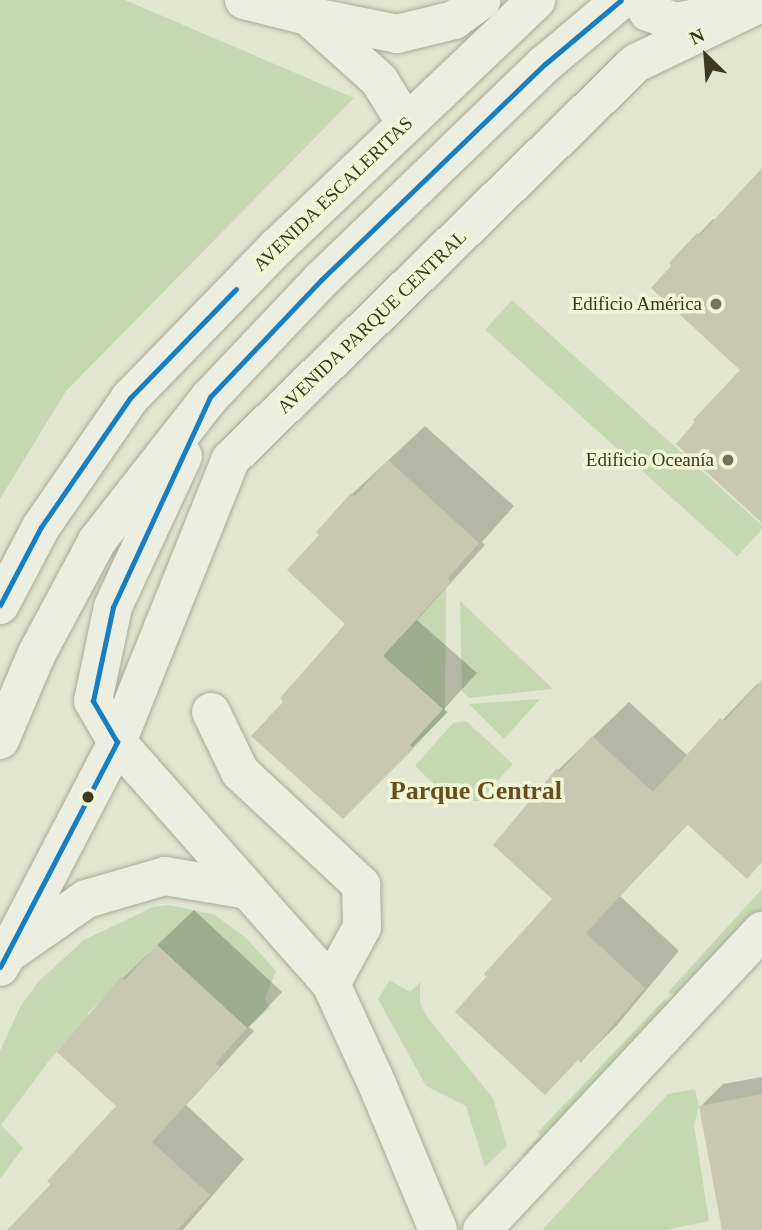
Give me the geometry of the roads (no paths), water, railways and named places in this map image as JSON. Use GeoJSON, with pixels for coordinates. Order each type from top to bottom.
{"type":"FeatureCollection","features":[{"type":"Feature","properties":{"kind":"street"},"geometry":{"type":"LineString","coordinates":[[244,0],[302,8],[397,34],[454,20],[482,0]]}},
{"type":"Feature","properties":{"kind":"street","name":"AVENIDA ESCALERITAS"},"geometry":{"type":"LineString","coordinates":[[0,605],[41,527],[131,398],[276,247],[536,0]]}},
{"type":"Feature","properties":{"kind":"street"},"geometry":{"type":"LineString","coordinates":[[0,740],[36,654],[97,541],[210,397],[321,280],[545,64],[621,0]]}},
{"type":"Feature","properties":{"kind":"street","name":"AVENIDA PARQUE CENTRAL"},"geometry":{"type":"LineString","coordinates":[[641,0],[648,12],[676,22],[758,3]]}},
{"type":"Feature","properties":{"kind":"street","name":"AVENIDA PARQUE CENTRAL"},"geometry":{"type":"LineString","coordinates":[[2,962],[117,742],[231,459],[636,63],[758,3]]}},
{"type":"Feature","properties":{"kind":"street"},"geometry":{"type":"LineString","coordinates":[[302,8],[379,80],[405,122]]}},
{"type":"Feature","properties":{"kind":"street"},"geometry":{"type":"LineString","coordinates":[[210,397],[113,607],[93,701],[117,742],[331,984],[426,1225]]}},
{"type":"Feature","properties":{"kind":"street"},"geometry":{"type":"LineString","coordinates":[[211,712],[240,772],[361,885],[362,927],[331,984]]}},
{"type":"Feature","properties":{"kind":"street","name":"AVENIDA PARQUE CENTRAL"},"geometry":{"type":"LineString","coordinates":[[2,962],[86,899],[165,876],[248,890]]}},
{"type":"Feature","properties":{"kind":"street"},"geometry":{"type":"LineString","coordinates":[[482,1230],[762,931]]}},
{"type":"Feature","properties":{"kind":"place","name":"Edificio América"},"geometry":{"type":"Point","coordinates":[716,304]}},
{"type":"Feature","properties":{"kind":"place","name":"Edificio Oceanía"},"geometry":{"type":"Point","coordinates":[728,460]}},
{"type":"Feature","properties":{"kind":"district","name":"Parque Central"},"geometry":{"type":"Point","coordinates":[476,791]}}]}
